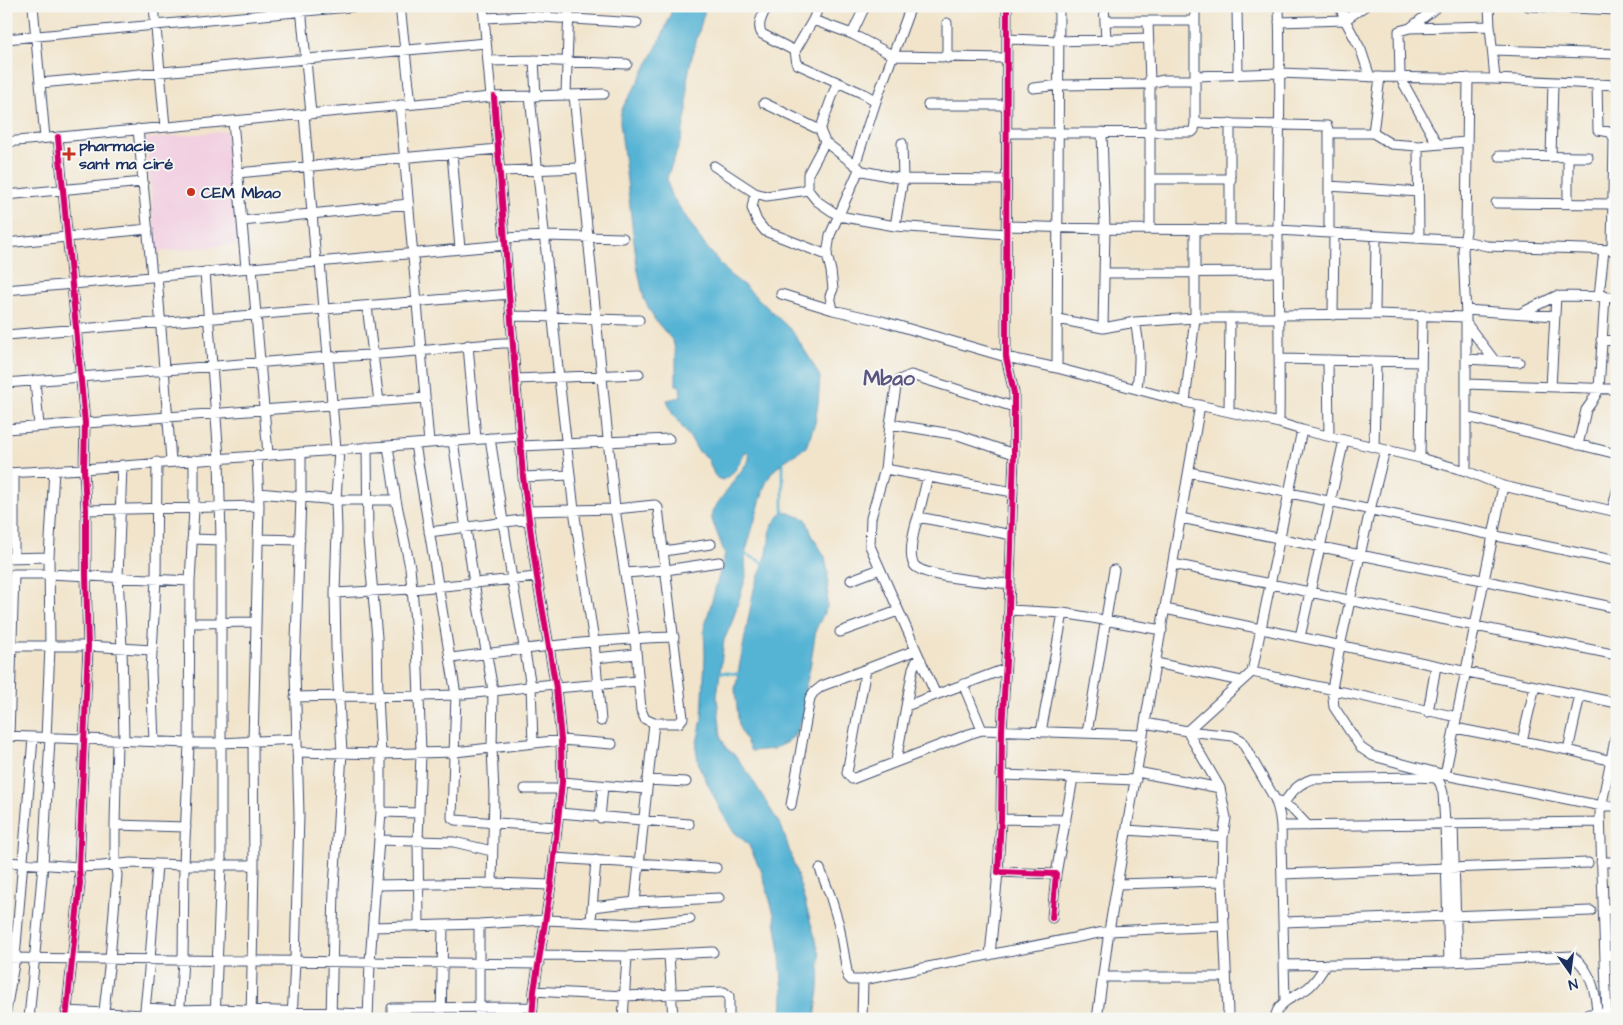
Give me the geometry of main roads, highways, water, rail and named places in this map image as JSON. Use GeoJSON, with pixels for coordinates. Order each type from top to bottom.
{"type":"FeatureCollection","features":[{"type":"Feature","properties":{"kind":"water"},"geometry":{"type":"Polygon","coordinates":[[[673,6],[706,6],[687,80],[687,110],[681,140],[667,178],[670,193],[704,244],[730,275],[746,287],[793,332],[820,377],[815,423],[806,447],[783,462],[771,473],[765,485],[745,554],[746,577],[732,622],[724,640],[717,697],[721,737],[726,748],[736,756],[752,779],[782,828],[797,874],[820,955],[819,989],[815,1019],[782,1019],[783,993],[779,945],[774,914],[761,870],[748,844],[733,831],[721,811],[699,766],[696,748],[702,719],[705,655],[704,629],[725,554],[712,520],[712,511],[749,460],[749,454],[746,451],[737,468],[727,478],[722,480],[717,478],[708,459],[698,451],[672,413],[667,400],[681,397],[680,386],[676,385],[676,354],[673,341],[655,320],[644,299],[637,266],[620,116],[625,103],[661,38],[673,6]]]}},
{"type":"Feature","properties":{"kind":"water"},"geometry":{"type":"Polygon","coordinates":[[[783,511],[806,519],[812,535],[825,557],[828,572],[827,607],[816,629],[805,690],[804,714],[794,736],[773,749],[751,751],[739,727],[735,689],[754,589],[767,554],[771,527],[783,511]]]}},
{"type":"Feature","properties":{"kind":"waterway"},"geometry":{"type":"LineString","coordinates":[[783,462],[783,511]]}},
{"type":"Feature","properties":{"kind":"waterway"},"geometry":{"type":"LineString","coordinates":[[745,554],[764,563]]}},
{"type":"Feature","properties":{"kind":"waterway"},"geometry":{"type":"LineString","coordinates":[[719,672],[738,674]]}},
{"type":"Feature","properties":{"kind":"place","name":"pharmacie sant ma ciré"},"geometry":{"type":"Point","coordinates":[69,154]}},
{"type":"Feature","properties":{"kind":"place","name":"CEM Mbao"},"geometry":{"type":"Point","coordinates":[191,192]}},
{"type":"Feature","properties":{"kind":"district","name":"Mbao"},"geometry":{"type":"Point","coordinates":[889,378]}}]}
